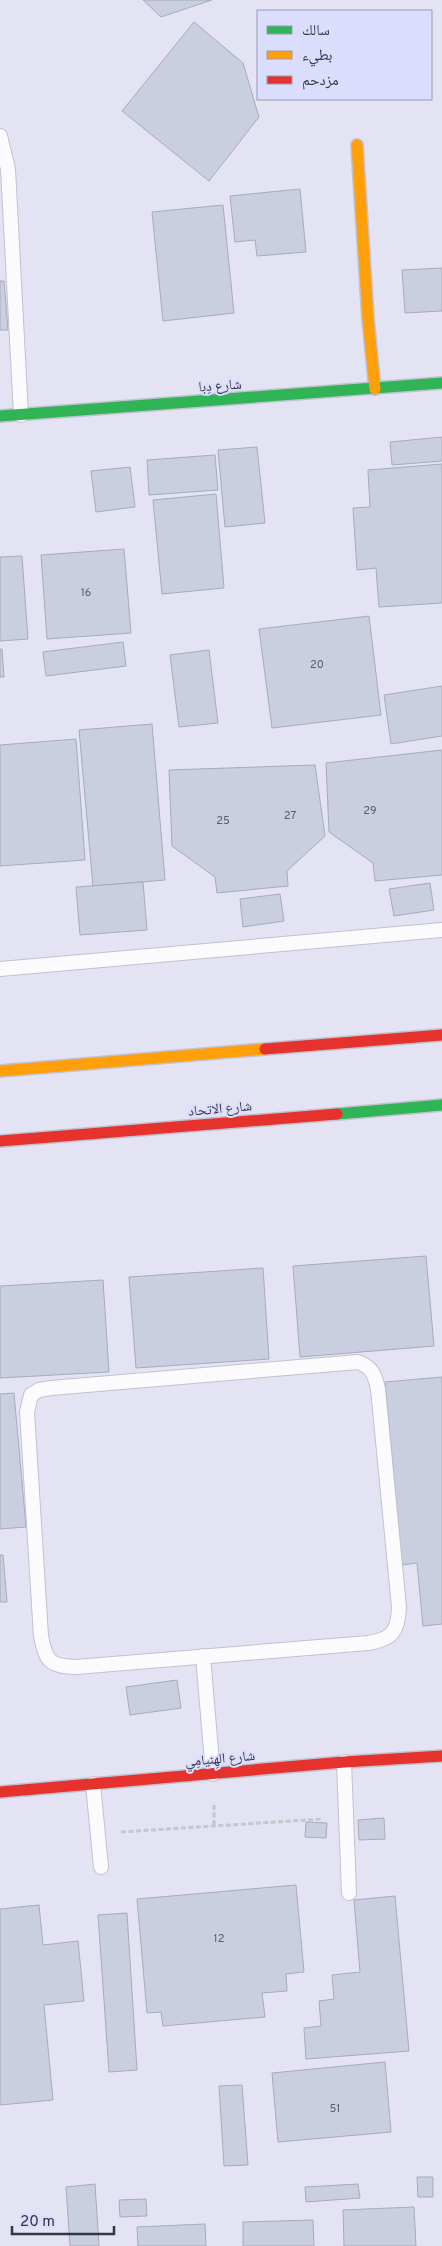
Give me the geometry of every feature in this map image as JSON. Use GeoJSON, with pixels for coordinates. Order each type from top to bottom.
{"type":"FeatureCollection","features":[{"type":"Feature","properties":{"kind":"street"},"geometry":{"type":"LineString","coordinates":[[357,145],[368,319],[375,389]]}},
{"type":"Feature","properties":{"kind":"street","name":"شارع دِبا"},"geometry":{"type":"LineString","coordinates":[[0,416],[442,383]]}},
{"type":"Feature","properties":{"kind":"street"},"geometry":{"type":"LineString","coordinates":[[0,1071],[442,1034]]}},
{"type":"Feature","properties":{"kind":"street","name":"شارع الاتحاد"},"geometry":{"type":"LineString","coordinates":[[0,1141],[442,1105]]}},
{"type":"Feature","properties":{"kind":"street","name":"شارع الهِنيامِي"},"geometry":{"type":"LineString","coordinates":[[0,1792],[344,1762],[442,1756]]}},
{"type":"Feature","properties":{"kind":"lane"},"geometry":{"type":"LineString","coordinates":[[0,136],[8,169],[21,415]]}},
{"type":"Feature","properties":{"kind":"lane"},"geometry":{"type":"LineString","coordinates":[[0,969],[442,930]]}},
{"type":"Feature","properties":{"kind":"lane"},"geometry":{"type":"LineString","coordinates":[[344,1362],[358,1362],[368,1366],[375,1376],[378,1389],[398,1597],[398,1623],[392,1634],[381,1641],[368,1643],[202,1656],[76,1666],[61,1666],[50,1662],[44,1652],[41,1636],[27,1412],[31,1395],[39,1390],[51,1388],[344,1362]]}},
{"type":"Feature","properties":{"kind":"lane"},"geometry":{"type":"LineString","coordinates":[[202,1656],[213,1774]]}},
{"type":"Feature","properties":{"kind":"lane"},"geometry":{"type":"LineString","coordinates":[[344,1762],[349,1893]]}},
{"type":"Feature","properties":{"kind":"lane"},"geometry":{"type":"LineString","coordinates":[[93,1784],[101,1866]]}},
{"type":"Feature","properties":{"kind":"path"},"geometry":{"type":"LineString","coordinates":[[98,1833],[346,1817]]}},
{"type":"Feature","properties":{"kind":"building"},"geometry":{"type":"Polygon","coordinates":[[[143,0],[212,0],[161,17],[143,0]]]}},
{"type":"Feature","properties":{"kind":"building"},"geometry":{"type":"Polygon","coordinates":[[[194,22],[243,63],[259,117],[209,181],[122,111],[194,22]]]}},
{"type":"Feature","properties":{"kind":"building"},"geometry":{"type":"Polygon","coordinates":[[[300,189],[306,252],[257,256],[255,240],[235,242],[230,196],[300,189]]]}},
{"type":"Feature","properties":{"kind":"building"},"geometry":{"type":"Polygon","coordinates":[[[223,205],[234,313],[163,321],[152,212],[223,205]]]}},
{"type":"Feature","properties":{"kind":"building"},"geometry":{"type":"Polygon","coordinates":[[[442,268],[442,311],[405,313],[402,270],[442,268]]]}},
{"type":"Feature","properties":{"kind":"building"},"geometry":{"type":"Polygon","coordinates":[[[0,281],[4,281],[8,330],[0,330],[0,281]]]}},
{"type":"Feature","properties":{"kind":"building"},"geometry":{"type":"Polygon","coordinates":[[[442,437],[442,461],[392,465],[390,442],[442,437]]]}},
{"type":"Feature","properties":{"kind":"building"},"geometry":{"type":"Polygon","coordinates":[[[257,447],[265,523],[225,527],[218,450],[257,447]]]}},
{"type":"Feature","properties":{"kind":"building"},"geometry":{"type":"Polygon","coordinates":[[[215,455],[218,490],[149,495],[147,460],[215,455]]]}},
{"type":"Feature","properties":{"kind":"building"},"geometry":{"type":"Polygon","coordinates":[[[442,464],[442,603],[379,607],[376,568],[357,570],[353,508],[370,507],[368,470],[442,464]]]}},
{"type":"Feature","properties":{"kind":"building"},"geometry":{"type":"Polygon","coordinates":[[[130,467],[135,507],[96,512],[91,471],[130,467]]]}},
{"type":"Feature","properties":{"kind":"building"},"geometry":{"type":"Polygon","coordinates":[[[216,494],[224,588],[162,594],[153,500],[216,494]]]}},
{"type":"Feature","properties":{"kind":"building"},"geometry":{"type":"Polygon","coordinates":[[[124,549],[131,633],[47,639],[41,555],[124,549]]]}},
{"type":"Feature","properties":{"kind":"building"},"geometry":{"type":"Polygon","coordinates":[[[22,556],[28,639],[0,641],[0,557],[22,556]]]}},
{"type":"Feature","properties":{"kind":"building"},"geometry":{"type":"Polygon","coordinates":[[[369,616],[381,715],[272,728],[259,629],[369,616]]]}},
{"type":"Feature","properties":{"kind":"building"},"geometry":{"type":"Polygon","coordinates":[[[123,642],[126,666],[46,676],[43,652],[123,642]]]}},
{"type":"Feature","properties":{"kind":"building"},"geometry":{"type":"Polygon","coordinates":[[[0,649],[2,649],[4,677],[0,677],[0,649]]]}},
{"type":"Feature","properties":{"kind":"building"},"geometry":{"type":"Polygon","coordinates":[[[209,650],[218,723],[179,727],[170,655],[209,650]]]}},
{"type":"Feature","properties":{"kind":"building"},"geometry":{"type":"Polygon","coordinates":[[[442,686],[442,736],[391,744],[384,695],[442,686]]]}},
{"type":"Feature","properties":{"kind":"building"},"geometry":{"type":"Polygon","coordinates":[[[152,724],[165,880],[93,886],[79,730],[152,724]]]}},
{"type":"Feature","properties":{"kind":"building"},"geometry":{"type":"Polygon","coordinates":[[[76,739],[85,860],[0,866],[0,745],[76,739]]]}},
{"type":"Feature","properties":{"kind":"building"},"geometry":{"type":"Polygon","coordinates":[[[442,750],[442,875],[375,881],[373,863],[329,832],[326,763],[442,750]]]}},
{"type":"Feature","properties":{"kind":"building"},"geometry":{"type":"Polygon","coordinates":[[[315,765],[325,836],[287,871],[288,886],[217,893],[215,877],[172,846],[169,770],[315,765]]]}},
{"type":"Feature","properties":{"kind":"building"},"geometry":{"type":"Polygon","coordinates":[[[143,882],[147,930],[80,935],[76,887],[143,882]]]}},
{"type":"Feature","properties":{"kind":"building"},"geometry":{"type":"Polygon","coordinates":[[[430,883],[434,910],[394,916],[389,889],[430,883]]]}},
{"type":"Feature","properties":{"kind":"building"},"geometry":{"type":"Polygon","coordinates":[[[280,894],[284,921],[243,927],[240,899],[280,894]]]}},
{"type":"Feature","properties":{"kind":"building"},"geometry":{"type":"Polygon","coordinates":[[[426,1256],[434,1346],[300,1357],[293,1266],[426,1256]]]}},
{"type":"Feature","properties":{"kind":"building"},"geometry":{"type":"Polygon","coordinates":[[[263,1268],[269,1359],[136,1368],[129,1277],[263,1268]]]}},
{"type":"Feature","properties":{"kind":"building"},"geometry":{"type":"Polygon","coordinates":[[[103,1280],[109,1372],[0,1378],[0,1286],[103,1280]]]}},
{"type":"Feature","properties":{"kind":"building"},"geometry":{"type":"Polygon","coordinates":[[[442,1377],[442,1624],[423,1626],[417,1563],[402,1565],[385,1382],[442,1377]]]}},
{"type":"Feature","properties":{"kind":"building"},"geometry":{"type":"Polygon","coordinates":[[[14,1393],[26,1527],[0,1529],[0,1394],[14,1393]]]}},
{"type":"Feature","properties":{"kind":"building"},"geometry":{"type":"Polygon","coordinates":[[[0,1555],[3,1555],[7,1602],[0,1602],[0,1555]]]}},
{"type":"Feature","properties":{"kind":"building"},"geometry":{"type":"Polygon","coordinates":[[[177,1680],[181,1708],[130,1715],[126,1687],[177,1680]]]}},
{"type":"Feature","properties":{"kind":"building"},"geometry":{"type":"Polygon","coordinates":[[[384,1818],[385,1839],[359,1840],[358,1820],[384,1818]]]}},
{"type":"Feature","properties":{"kind":"building"},"geometry":{"type":"Polygon","coordinates":[[[306,1822],[327,1823],[326,1838],[305,1837],[306,1822]]]}},
{"type":"Feature","properties":{"kind":"building"},"geometry":{"type":"Polygon","coordinates":[[[296,1885],[304,1972],[286,1974],[287,1991],[262,1993],[265,2017],[163,2026],[161,2012],[147,2013],[137,1899],[296,1885]]]}},
{"type":"Feature","properties":{"kind":"building"},"geometry":{"type":"Polygon","coordinates":[[[395,1896],[409,2051],[306,2059],[304,2028],[321,2026],[319,2001],[334,1999],[332,1975],[360,1972],[354,1900],[395,1896]]]}},
{"type":"Feature","properties":{"kind":"building"},"geometry":{"type":"Polygon","coordinates":[[[39,1905],[43,1945],[78,1941],[84,2001],[44,2005],[53,2100],[0,2105],[0,1909],[39,1905]]]}},
{"type":"Feature","properties":{"kind":"building"},"geometry":{"type":"Polygon","coordinates":[[[127,1913],[137,2070],[109,2072],[98,1915],[127,1913]]]}},
{"type":"Feature","properties":{"kind":"building"},"geometry":{"type":"Polygon","coordinates":[[[385,2062],[391,2132],[278,2142],[272,2073],[385,2062]]]}},
{"type":"Feature","properties":{"kind":"building"},"geometry":{"type":"Polygon","coordinates":[[[242,2085],[248,2165],[224,2166],[219,2086],[242,2085]]]}},
{"type":"Feature","properties":{"kind":"building"},"geometry":{"type":"Polygon","coordinates":[[[417,2177],[433,2177],[433,2197],[418,2197],[417,2177]]]}},
{"type":"Feature","properties":{"kind":"building"},"geometry":{"type":"Polygon","coordinates":[[[95,2184],[99,2246],[70,2246],[66,2187],[95,2184]]]}},
{"type":"Feature","properties":{"kind":"building"},"geometry":{"type":"Polygon","coordinates":[[[358,2184],[360,2198],[306,2202],[305,2187],[358,2184]]]}},
{"type":"Feature","properties":{"kind":"building"},"geometry":{"type":"Polygon","coordinates":[[[146,2199],[147,2216],[120,2217],[119,2200],[146,2199]]]}},
{"type":"Feature","properties":{"kind":"building"},"geometry":{"type":"Polygon","coordinates":[[[414,2207],[416,2246],[344,2246],[343,2210],[414,2207]]]}},
{"type":"Feature","properties":{"kind":"building"},"geometry":{"type":"Polygon","coordinates":[[[313,2220],[314,2246],[243,2246],[243,2222],[313,2220]]]}},
{"type":"Feature","properties":{"kind":"building"},"geometry":{"type":"Polygon","coordinates":[[[205,2224],[206,2246],[138,2246],[137,2227],[205,2224]]]}},
{"type":"Feature","properties":{"kind":"traffic: fast"},"geometry":{"type":"LineString","coordinates":[[0,416],[442,383]]}},
{"type":"Feature","properties":{"kind":"traffic: fast"},"geometry":{"type":"LineString","coordinates":[[337,1114],[442,1105]]}},
{"type":"Feature","properties":{"kind":"traffic: slow"},"geometry":{"type":"LineString","coordinates":[[357,145],[368,319],[375,389]]}},
{"type":"Feature","properties":{"kind":"traffic: slow"},"geometry":{"type":"LineString","coordinates":[[0,1071],[265,1049]]}},
{"type":"Feature","properties":{"kind":"traffic: jam"},"geometry":{"type":"LineString","coordinates":[[265,1049],[442,1035]]}},
{"type":"Feature","properties":{"kind":"traffic: jam"},"geometry":{"type":"LineString","coordinates":[[0,1141],[337,1114]]}},
{"type":"Feature","properties":{"kind":"traffic: jam"},"geometry":{"type":"LineString","coordinates":[[0,1792],[344,1762],[442,1756]]}}]}
